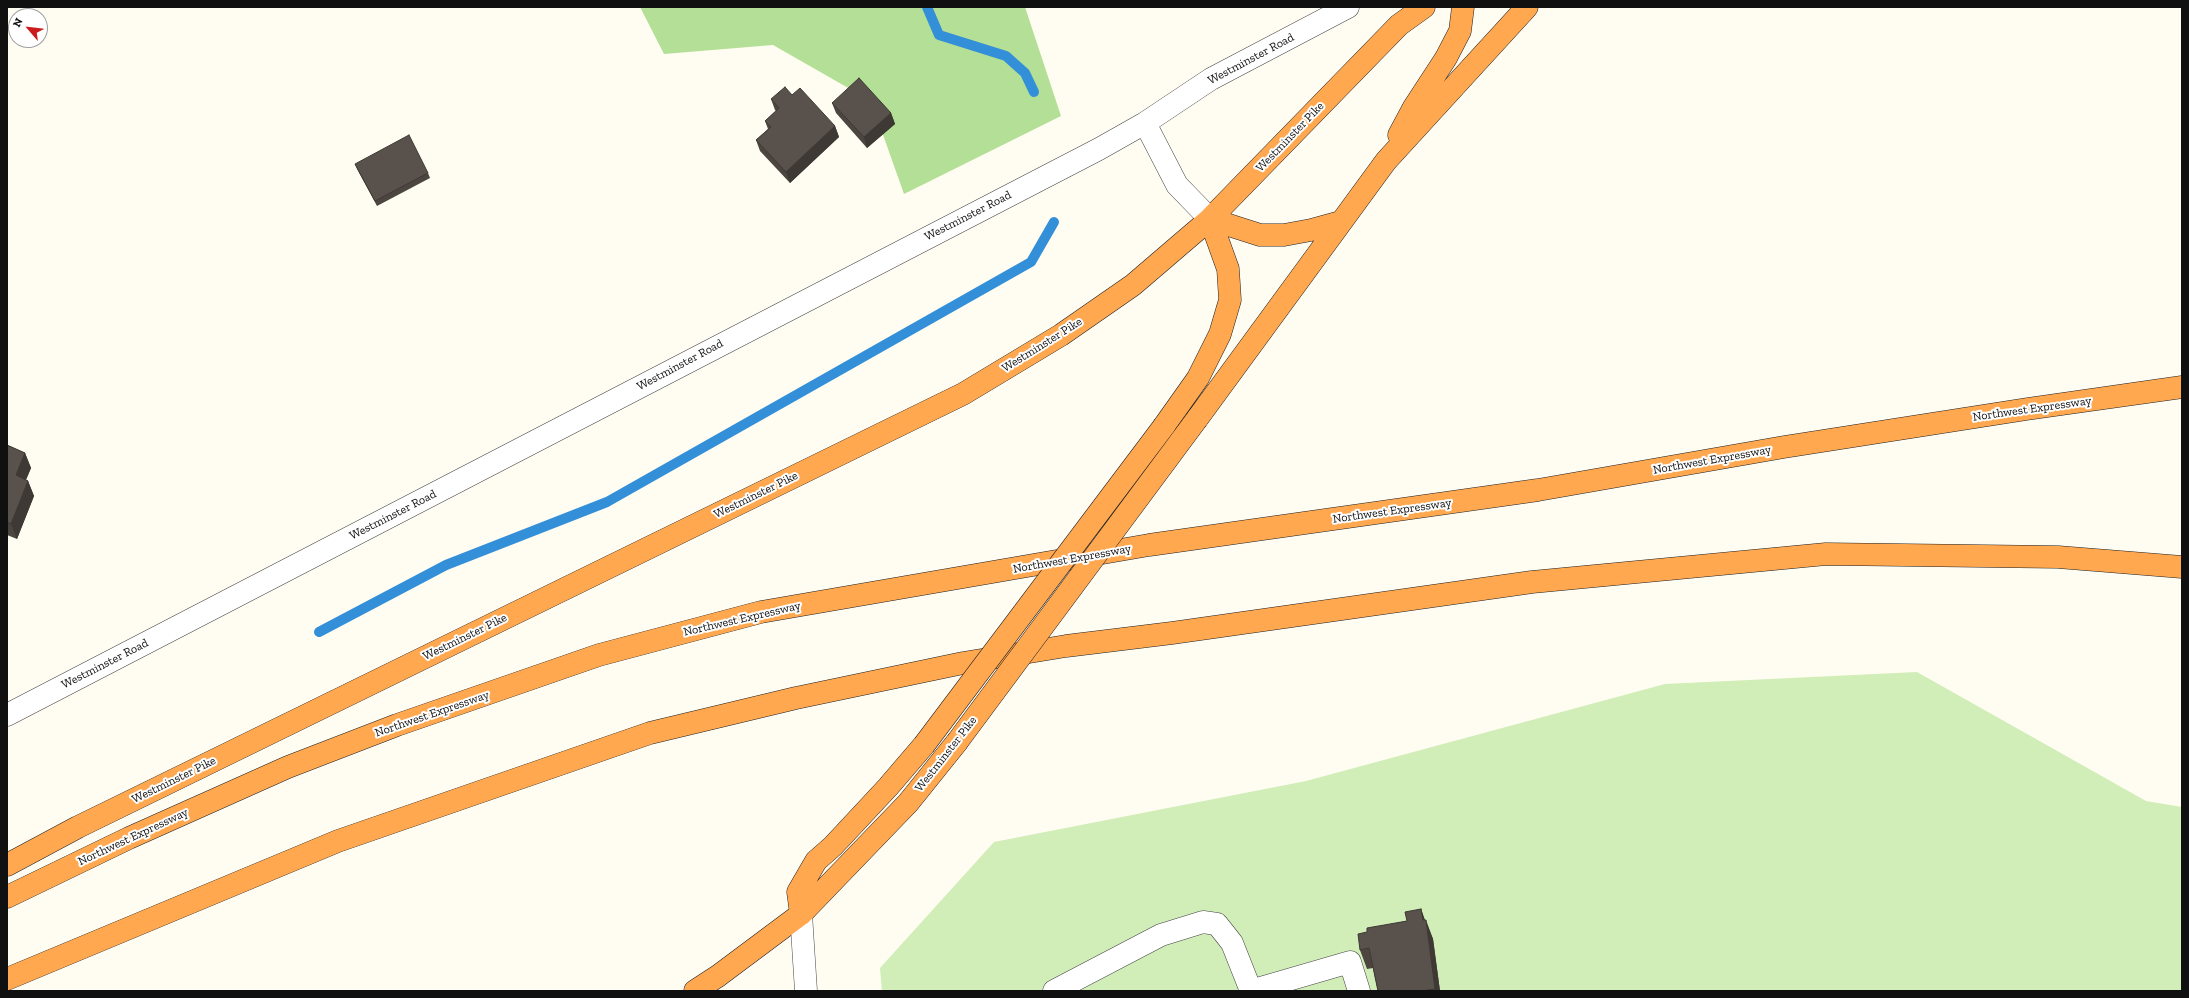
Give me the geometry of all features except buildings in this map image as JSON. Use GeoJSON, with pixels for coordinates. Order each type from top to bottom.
{"type":"FeatureCollection","features":[{"type":"Feature","properties":{"kind":"highway","name":"Westminster Pike"},"geometry":{"type":"LineString","coordinates":[[7,865],[78,827],[963,394],[1061,335],[1126,289],[1210,219],[1399,25],[1424,7]]}},
{"type":"Feature","properties":{"kind":"highway"},"geometry":{"type":"LineString","coordinates":[[1386,161],[1414,107],[1446,58],[1460,31],[1462,7]]}},
{"type":"Feature","properties":{"kind":"highway","name":"Westminster Pike"},"geometry":{"type":"LineString","coordinates":[[695,991],[718,976],[801,914],[908,803],[957,742],[1197,419],[1386,161],[1527,7]]}},
{"type":"Feature","properties":{"kind":"highway"},"geometry":{"type":"LineString","coordinates":[[1210,219],[1260,235],[1284,235],[1311,230],[1340,222]]}},
{"type":"Feature","properties":{"kind":"highway"},"geometry":{"type":"LineString","coordinates":[[801,914],[798,892],[816,860],[833,846],[888,787],[924,745],[1164,426],[1198,378],[1220,334],[1230,300],[1228,269],[1210,219]]}},
{"type":"Feature","properties":{"kind":"highway","name":"Northwest Expressway"},"geometry":{"type":"LineString","coordinates":[[7,896],[129,838],[281,770],[397,725],[599,654],[761,612],[1150,545],[1538,490],[1784,447],[2011,411],[2182,387]]}},
{"type":"Feature","properties":{"kind":"highway"},"geometry":{"type":"LineString","coordinates":[[7,979],[338,841],[642,736],[796,698],[963,663],[1066,646],[1172,633],[1532,582],[1826,554],[2058,557],[2182,567]]}},
{"type":"Feature","properties":{"kind":"street","name":"Westminster Road"},"geometry":{"type":"LineString","coordinates":[[7,715],[1145,123],[1211,80],[1348,7]]}},
{"type":"Feature","properties":{"kind":"street"},"geometry":{"type":"LineString","coordinates":[[1145,123],[1177,185],[1210,219]]}},
{"type":"Feature","properties":{"kind":"street"},"geometry":{"type":"LineString","coordinates":[[801,914],[806,991]]}},
{"type":"Feature","properties":{"kind":"street"},"geometry":{"type":"LineString","coordinates":[[1054,991],[1161,935],[1203,922],[1217,924],[1232,943],[1251,991],[1350,962],[1359,991]]}},
{"type":"Feature","properties":{"kind":"green space"},"geometry":{"type":"Polygon","coordinates":[[[640,7],[1025,7],[1061,116],[904,194],[871,101],[773,45],[664,54],[640,7]]]}},
{"type":"Feature","properties":{"kind":"green space"},"geometry":{"type":"Polygon","coordinates":[[[1917,672],[2146,801],[2182,807],[2182,991],[882,991],[880,968],[994,842],[1306,781],[1665,684],[1917,672]]]}},
{"type":"Feature","properties":{"kind":"waterway"},"geometry":{"type":"LineString","coordinates":[[927,7],[939,35],[1006,56],[1025,73],[1034,92]]}},
{"type":"Feature","properties":{"kind":"waterway"},"geometry":{"type":"LineString","coordinates":[[319,632],[446,565],[607,502],[1031,262],[1054,222]]}}]}
